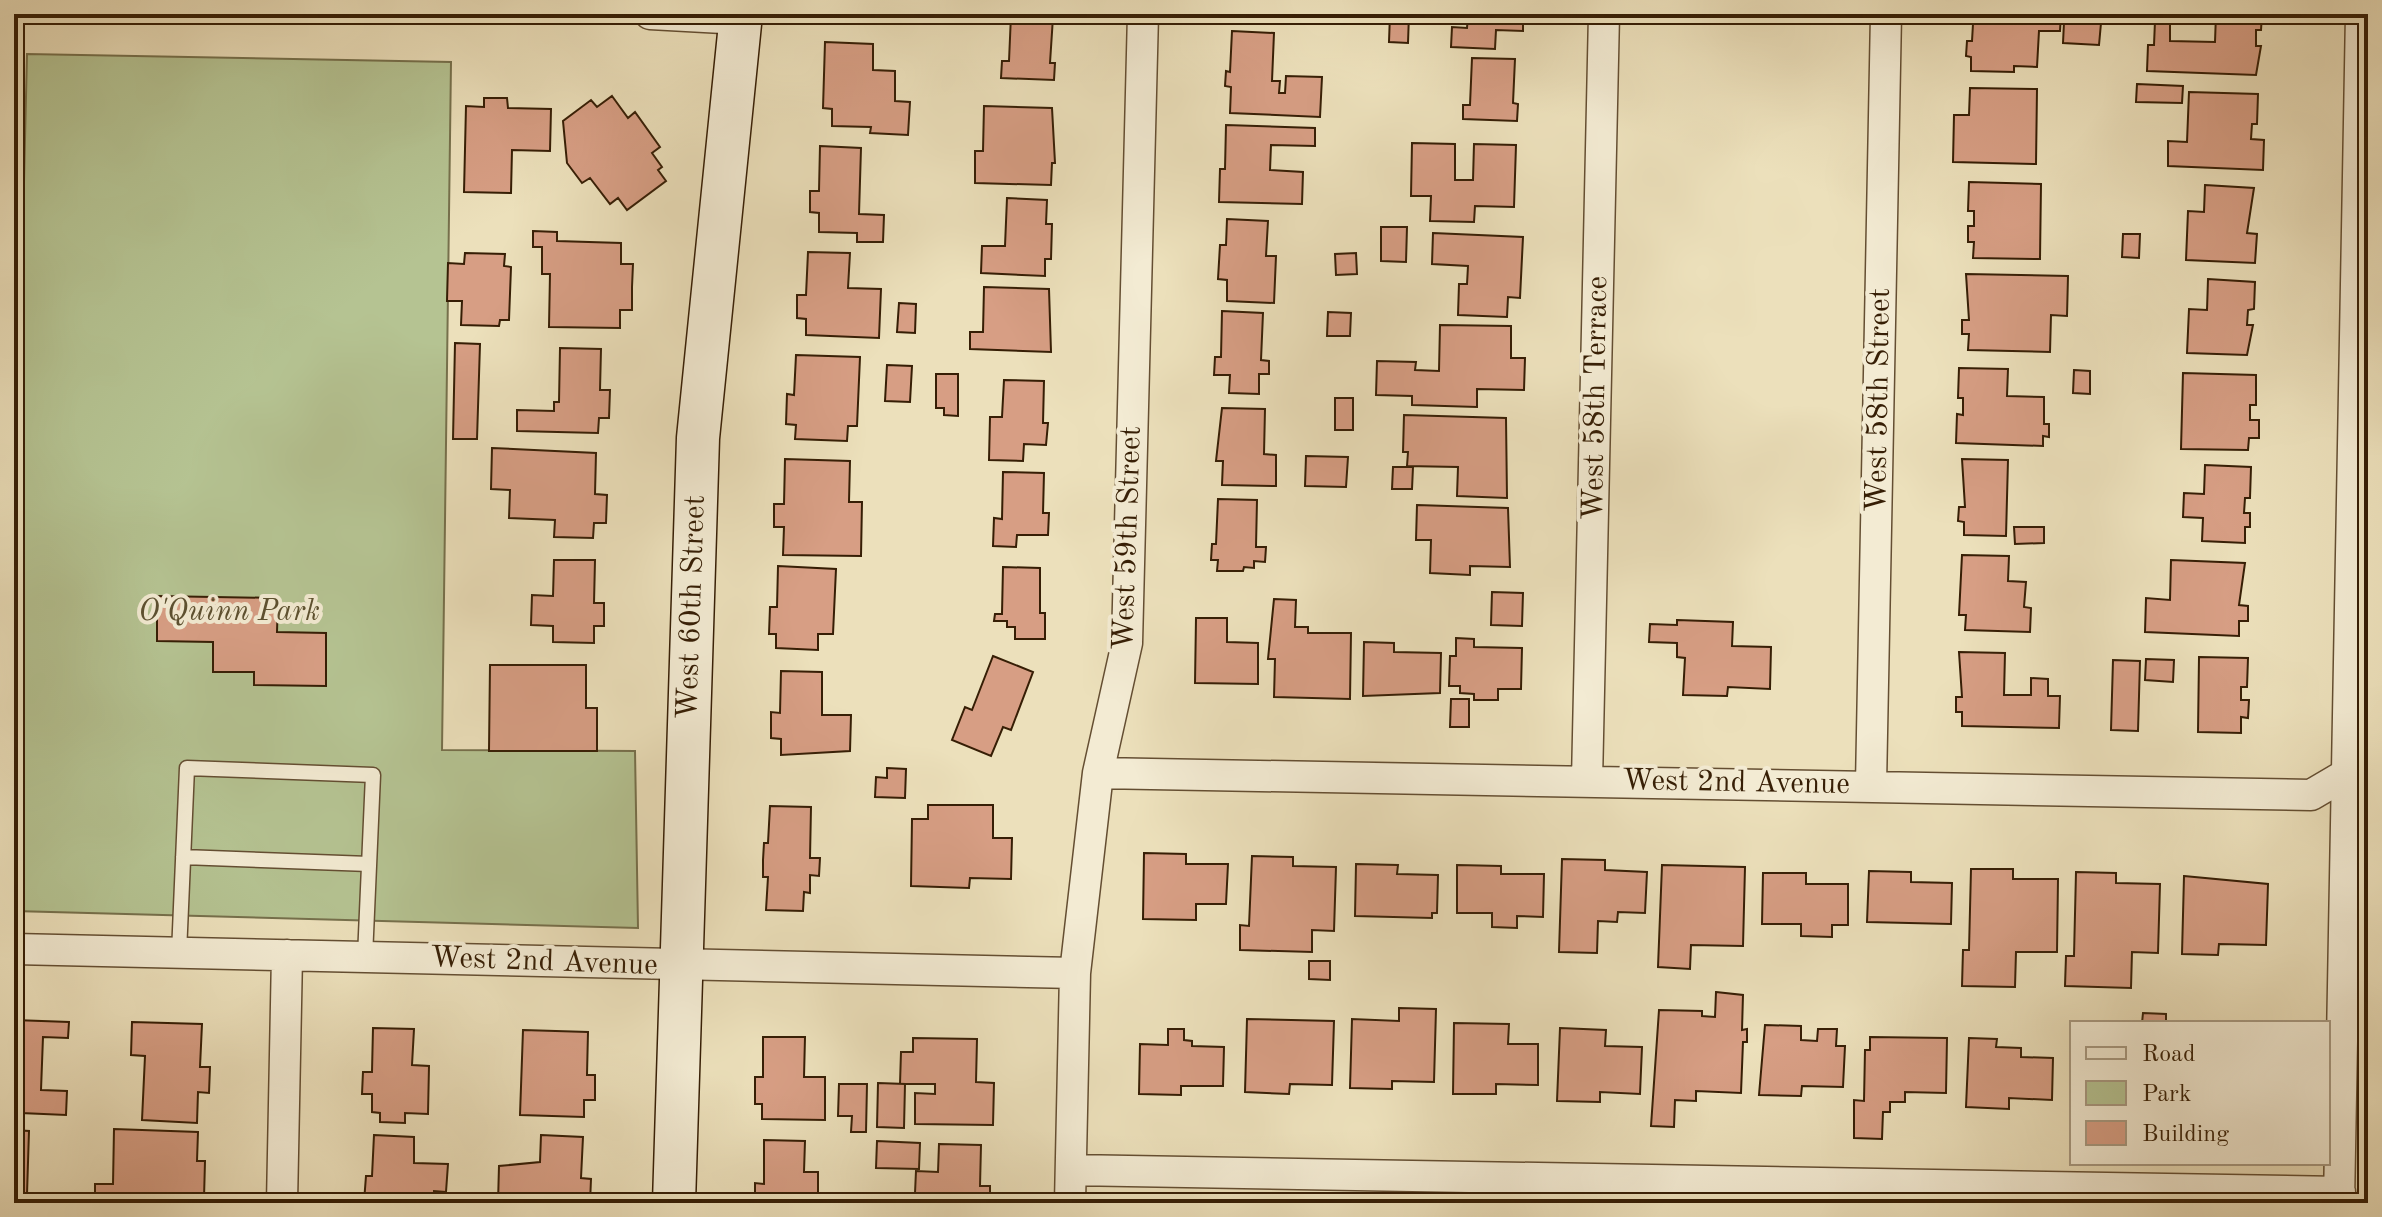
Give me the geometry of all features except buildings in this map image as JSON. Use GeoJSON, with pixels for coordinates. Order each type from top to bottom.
{"type":"FeatureCollection","features":[{"type":"Feature","properties":{"kind":"street"},"geometry":{"type":"LineString","coordinates":[[650,14],[741,17]]}},
{"type":"Feature","properties":{"kind":"street","name":"West 59th Street"},"geometry":{"type":"LineString","coordinates":[[1070,1203],[1075,973],[1098,773],[1127,643],[1143,14]]}},
{"type":"Feature","properties":{"kind":"street","name":"West 58th Terrace"},"geometry":{"type":"LineString","coordinates":[[1587,781],[1604,14]]}},
{"type":"Feature","properties":{"kind":"street","name":"West 58th Street"},"geometry":{"type":"LineString","coordinates":[[1871,785],[1886,14]]}},
{"type":"Feature","properties":{"kind":"street"},"geometry":{"type":"LineString","coordinates":[[1071,1170],[2339,1197],[2357,774],[2361,14]]}},
{"type":"Feature","properties":{"kind":"street","name":"West 60th Street"},"geometry":{"type":"LineString","coordinates":[[674,1203],[679,966],[698,438],[741,17]]}},
{"type":"Feature","properties":{"kind":"street","name":"West 2nd Avenue"},"geometry":{"type":"LineString","coordinates":[[1098,773],[2311,795],[2357,774]]}},
{"type":"Feature","properties":{"kind":"street","name":"West 2nd Avenue"},"geometry":{"type":"LineString","coordinates":[[14,949],[1075,973]]}},
{"type":"Feature","properties":{"kind":"street"},"geometry":{"type":"LineString","coordinates":[[282,1203],[287,955]]}},
{"type":"Feature","properties":{"kind":"lane"},"geometry":{"type":"LineString","coordinates":[[179,953],[187,768],[373,775],[365,957]]}},
{"type":"Feature","properties":{"kind":"lane"},"geometry":{"type":"LineString","coordinates":[[183,857],[369,864]]}},
{"type":"Feature","properties":{"kind":"green space","name":"O'Quinn Park"},"geometry":{"type":"Polygon","coordinates":[[[27,54],[451,62],[442,750],[635,751],[638,928],[14,911],[14,608],[27,54]]]}}]}
